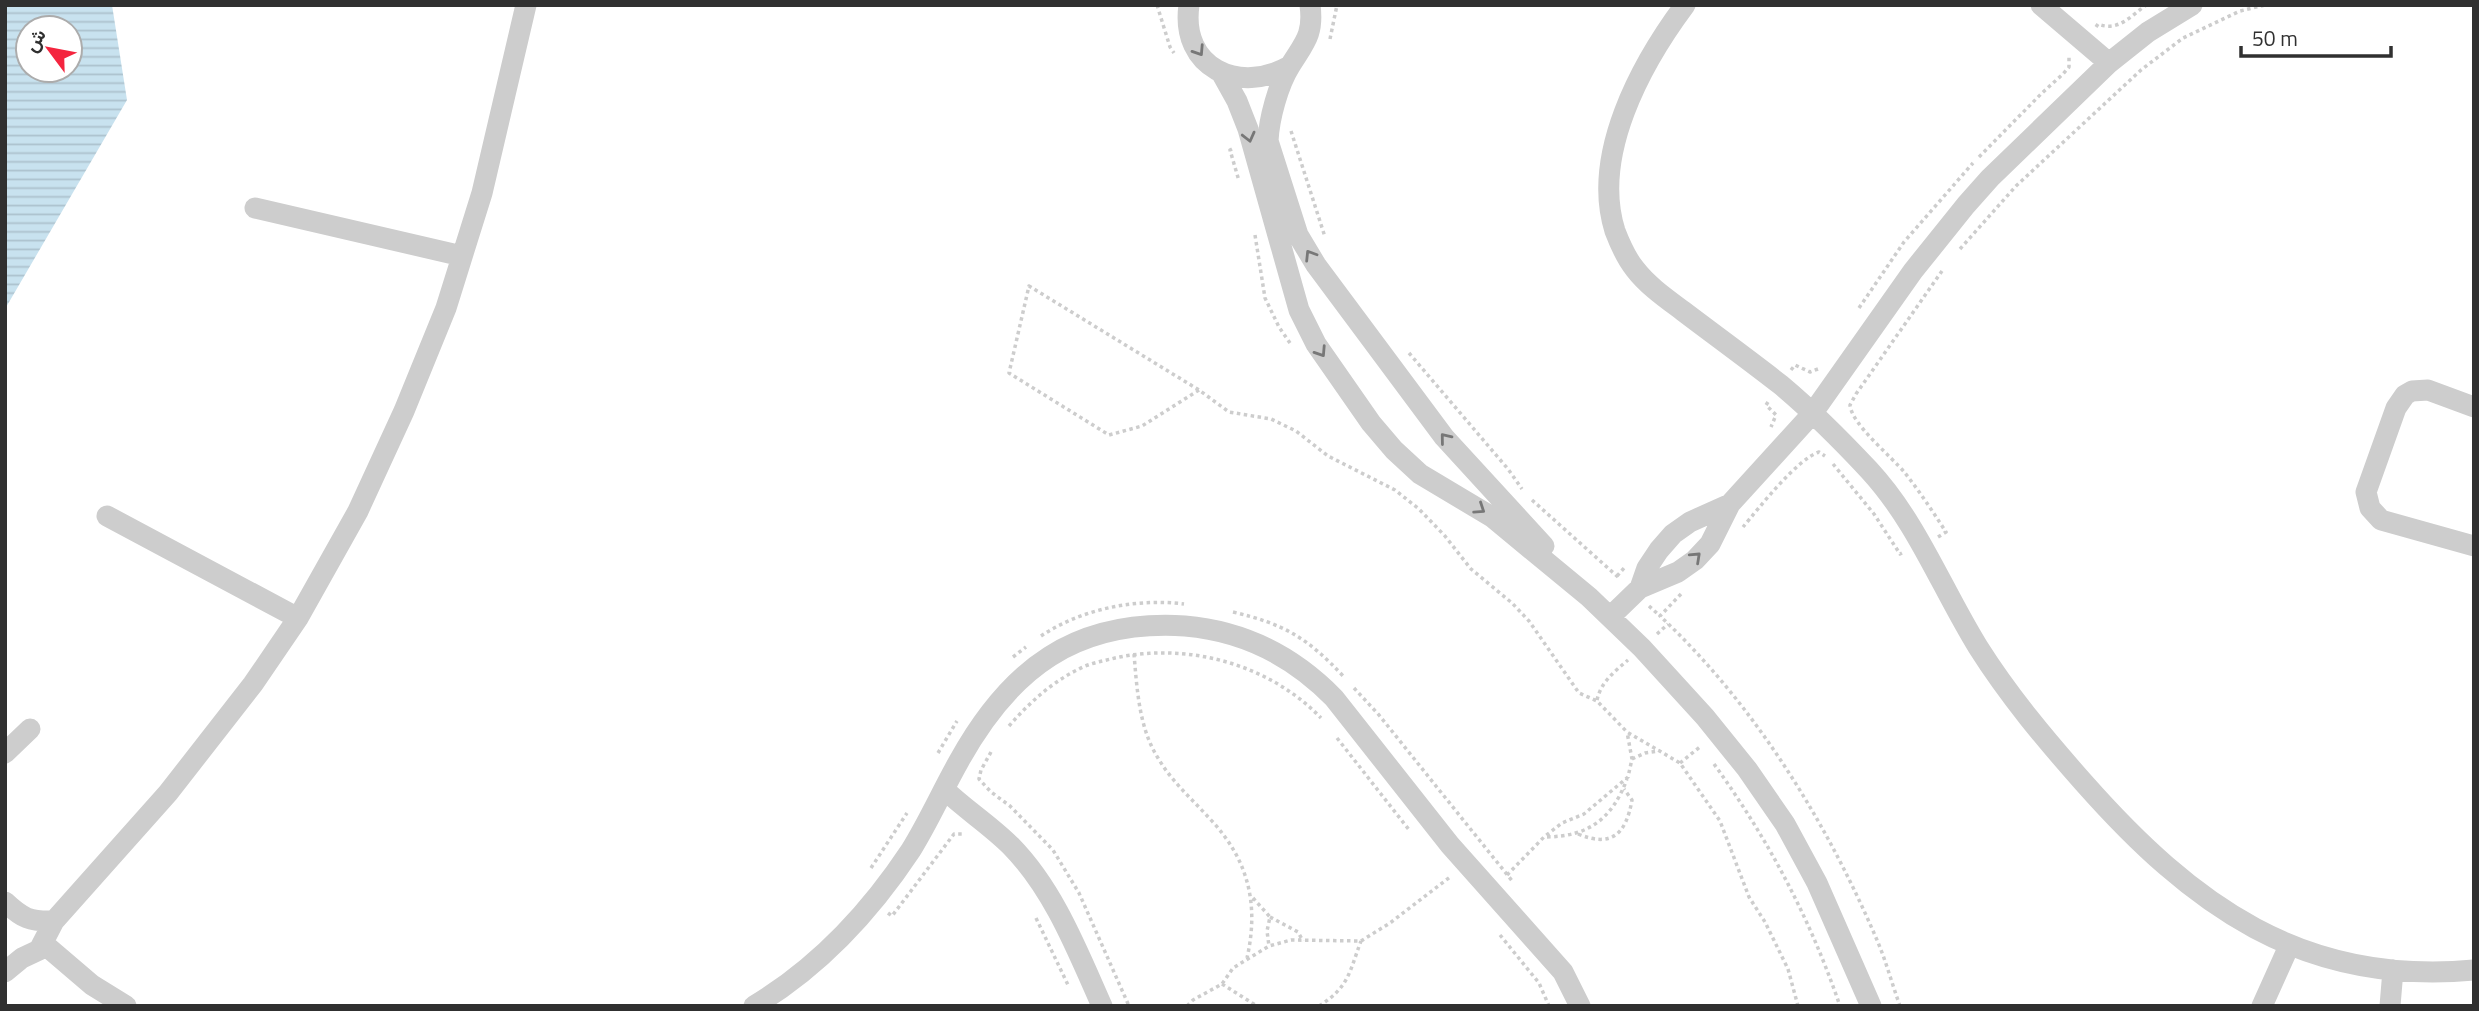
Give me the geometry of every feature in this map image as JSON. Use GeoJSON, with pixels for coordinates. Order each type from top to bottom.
{"type":"FeatureCollection","features":[{"type":"Feature","properties":{"kind":"street"},"geometry":{"type":"LineString","coordinates":[[5,972],[22,958],[40,950],[54,921],[168,793],[223,724],[298,618],[332,560],[382,462],[431,347],[482,193],[526,5]]}},
{"type":"Feature","properties":{"kind":"street"},"geometry":{"type":"LineString","coordinates":[[1310,5],[1310,31],[1305,44],[1290,66],[1271,117],[1268,141],[1274,190],[1294,293],[1307,327],[1376,430],[1394,450],[1420,474],[1492,517],[1589,597],[1705,717],[1747,769],[1785,824],[1817,883],[1871,1006]]}},
{"type":"Feature","properties":{"kind":"street"},"geometry":{"type":"LineString","coordinates":[[1685,5],[1668,28],[1643,72],[1616,140],[1608,195],[1616,233],[1627,259],[1648,283],[1812,414],[1895,501],[1915,531],[1996,675],[2036,728],[2095,796],[2154,857],[2204,898],[2252,929],[2289,946],[2338,961],[2393,970],[2423,973],[2474,970]]}},
{"type":"Feature","properties":{"kind":"street"},"geometry":{"type":"LineString","coordinates":[[2041,5],[2109,63]]}},
{"type":"Feature","properties":{"kind":"street"},"geometry":{"type":"LineString","coordinates":[[1610,617],[1637,591],[1678,572],[1710,544],[1730,504],[1812,414],[1913,271],[1966,205],[2035,133],[2109,63],[2148,32],[2192,5]]}},
{"type":"Feature","properties":{"kind":"street"},"geometry":{"type":"LineString","coordinates":[[1185,10],[1195,47],[1202,58],[1222,74],[1237,101],[1251,143],[1306,250],[1429,418],[1460,456],[1589,597]]}},
{"type":"Feature","properties":{"kind":"street"},"geometry":{"type":"LineString","coordinates":[[1222,74],[1250,79],[1264,78],[1290,66]]}},
{"type":"Feature","properties":{"kind":"street"},"geometry":{"type":"LineString","coordinates":[[255,208],[462,257]]}},
{"type":"Feature","properties":{"kind":"street"},"geometry":{"type":"LineString","coordinates":[[2474,407],[2428,390],[2412,391],[2405,395],[2396,408],[2366,492],[2370,508],[2381,520],[2474,546]]}},
{"type":"Feature","properties":{"kind":"street"},"geometry":{"type":"LineString","coordinates":[[1637,591],[1647,568],[1673,534],[1690,522],[1730,504]]}},
{"type":"Feature","properties":{"kind":"street"},"geometry":{"type":"LineString","coordinates":[[107,516],[298,618]]}},
{"type":"Feature","properties":{"kind":"street"},"geometry":{"type":"LineString","coordinates":[[754,1006],[815,963],[873,902],[912,848],[972,738],[1000,698],[1028,671],[1059,651],[1102,635],[1150,626],[1196,627],[1240,636],[1261,644],[1300,666],[1334,698],[1450,845],[1563,972],[1580,1006]]}},
{"type":"Feature","properties":{"kind":"street"},"geometry":{"type":"LineString","coordinates":[[5,753],[30,729]]}},
{"type":"Feature","properties":{"kind":"street"},"geometry":{"type":"LineString","coordinates":[[945,790],[966,811],[992,829],[1032,870],[1065,925],[1102,1006]]}},
{"type":"Feature","properties":{"kind":"street"},"geometry":{"type":"LineString","coordinates":[[5,902],[21,917],[54,921]]}},
{"type":"Feature","properties":{"kind":"street"},"geometry":{"type":"LineString","coordinates":[[44,944],[92,985],[126,1006]]}},
{"type":"Feature","properties":{"kind":"street"},"geometry":{"type":"LineString","coordinates":[[2262,1006],[2289,946]]}},
{"type":"Feature","properties":{"kind":"street"},"geometry":{"type":"LineString","coordinates":[[1540,948],[1569,1006]]}},
{"type":"Feature","properties":{"kind":"street"},"geometry":{"type":"LineString","coordinates":[[2390,1006],[2393,970]]}},
{"type":"Feature","properties":{"kind":"path"},"geometry":{"type":"LineString","coordinates":[[1326,46],[1334,30],[1338,5]]}},
{"type":"Feature","properties":{"kind":"path"},"geometry":{"type":"LineString","coordinates":[[1291,124],[1291,136],[1328,247]]}},
{"type":"Feature","properties":{"kind":"path"},"geometry":{"type":"LineString","coordinates":[[1241,186],[1230,150],[1251,143]]}},
{"type":"Feature","properties":{"kind":"path"},"geometry":{"type":"LineString","coordinates":[[1255,233],[1265,298],[1279,327],[1295,350]]}},
{"type":"Feature","properties":{"kind":"path"},"geometry":{"type":"LineString","coordinates":[[1199,390],[1142,426],[1109,435],[1009,373],[1029,286],[1199,390],[1229,412],[1271,419],[1296,431],[1328,456],[1385,485],[1419,509],[1471,569],[1529,621],[1579,693],[1597,701],[1627,732],[1680,763],[1720,821],[1749,897],[1765,922],[1788,969],[1798,1006]]}},
{"type":"Feature","properties":{"kind":"path"},"geometry":{"type":"LineString","coordinates":[[1405,348],[1524,491]]}},
{"type":"Feature","properties":{"kind":"path"},"geometry":{"type":"LineString","coordinates":[[1385,485],[1389,477]]}},
{"type":"Feature","properties":{"kind":"path"},"geometry":{"type":"LineString","coordinates":[[1531,499],[1637,591],[1660,616]]}},
{"type":"Feature","properties":{"kind":"path"},"geometry":{"type":"LineString","coordinates":[[1009,662],[1052,628],[1087,614],[1127,604],[1190,604]]}},
{"type":"Feature","properties":{"kind":"path"},"geometry":{"type":"LineString","coordinates":[[1225,610],[1269,621],[1300,637],[1322,653],[1379,715],[1515,885]]}},
{"type":"Feature","properties":{"kind":"path"},"geometry":{"type":"LineString","coordinates":[[1007,728],[1047,689],[1081,668],[1134,654],[1164,653],[1201,656],[1254,671],[1300,698],[1329,727]]}},
{"type":"Feature","properties":{"kind":"path"},"geometry":{"type":"LineString","coordinates":[[1134,654],[1137,692],[1145,730],[1157,758],[1184,794],[1211,820],[1231,845],[1252,896],[1270,917],[1298,932],[1303,941]]}},
{"type":"Feature","properties":{"kind":"path"},"geometry":{"type":"LineString","coordinates":[[1617,654],[1626,662]]}},
{"type":"Feature","properties":{"kind":"path"},"geometry":{"type":"LineString","coordinates":[[935,759],[960,717]]}},
{"type":"Feature","properties":{"kind":"path"},"geometry":{"type":"LineString","coordinates":[[1544,837],[1576,834],[1600,820],[1621,797],[1632,759],[1627,732]]}},
{"type":"Feature","properties":{"kind":"path"},"geometry":{"type":"LineString","coordinates":[[1680,763],[1702,746],[1693,737]]}},
{"type":"Feature","properties":{"kind":"path"},"geometry":{"type":"LineString","coordinates":[[1337,738],[1414,835]]}},
{"type":"Feature","properties":{"kind":"path"},"geometry":{"type":"LineString","coordinates":[[994,747],[979,779],[1053,850],[1079,893],[1129,1006]]}},
{"type":"Feature","properties":{"kind":"path"},"geometry":{"type":"LineString","coordinates":[[1632,759],[1659,751]]}},
{"type":"Feature","properties":{"kind":"path"},"geometry":{"type":"LineString","coordinates":[[1709,757],[1744,805],[1772,851],[1825,961],[1840,1006]]}},
{"type":"Feature","properties":{"kind":"path"},"geometry":{"type":"LineString","coordinates":[[1507,875],[1544,837],[1562,823],[1584,814],[1628,777]]}},
{"type":"Feature","properties":{"kind":"path"},"geometry":{"type":"LineString","coordinates":[[1576,834],[1594,841],[1616,836],[1629,820],[1632,800],[1624,788]]}},
{"type":"Feature","properties":{"kind":"path"},"geometry":{"type":"LineString","coordinates":[[870,869],[911,805]]}},
{"type":"Feature","properties":{"kind":"path"},"geometry":{"type":"LineString","coordinates":[[873,902],[892,916],[954,834],[962,833],[973,838]]}},
{"type":"Feature","properties":{"kind":"path"},"geometry":{"type":"LineString","coordinates":[[1187,1006],[1222,984],[1233,968],[1269,946],[1291,940],[1361,941],[1390,923],[1450,877]]}},
{"type":"Feature","properties":{"kind":"path"},"geometry":{"type":"LineString","coordinates":[[1247,958],[1253,931],[1252,896]]}},
{"type":"Feature","properties":{"kind":"path"},"geometry":{"type":"LineString","coordinates":[[1033,911],[1072,994]]}},
{"type":"Feature","properties":{"kind":"path"},"geometry":{"type":"LineString","coordinates":[[1269,946],[1267,931],[1270,917]]}},
{"type":"Feature","properties":{"kind":"path"},"geometry":{"type":"LineString","coordinates":[[1500,935],[1539,983],[1549,1006]]}},
{"type":"Feature","properties":{"kind":"path"},"geometry":{"type":"LineString","coordinates":[[1319,1006],[1337,995],[1346,982],[1361,941]]}},
{"type":"Feature","properties":{"kind":"path"},"geometry":{"type":"LineString","coordinates":[[1222,984],[1257,1006]]}},
{"type":"Feature","properties":{"kind":"water"},"geometry":{"type":"Polygon","coordinates":[[[5,5],[112,5],[127,100],[5,309],[5,5]]]}}]}
